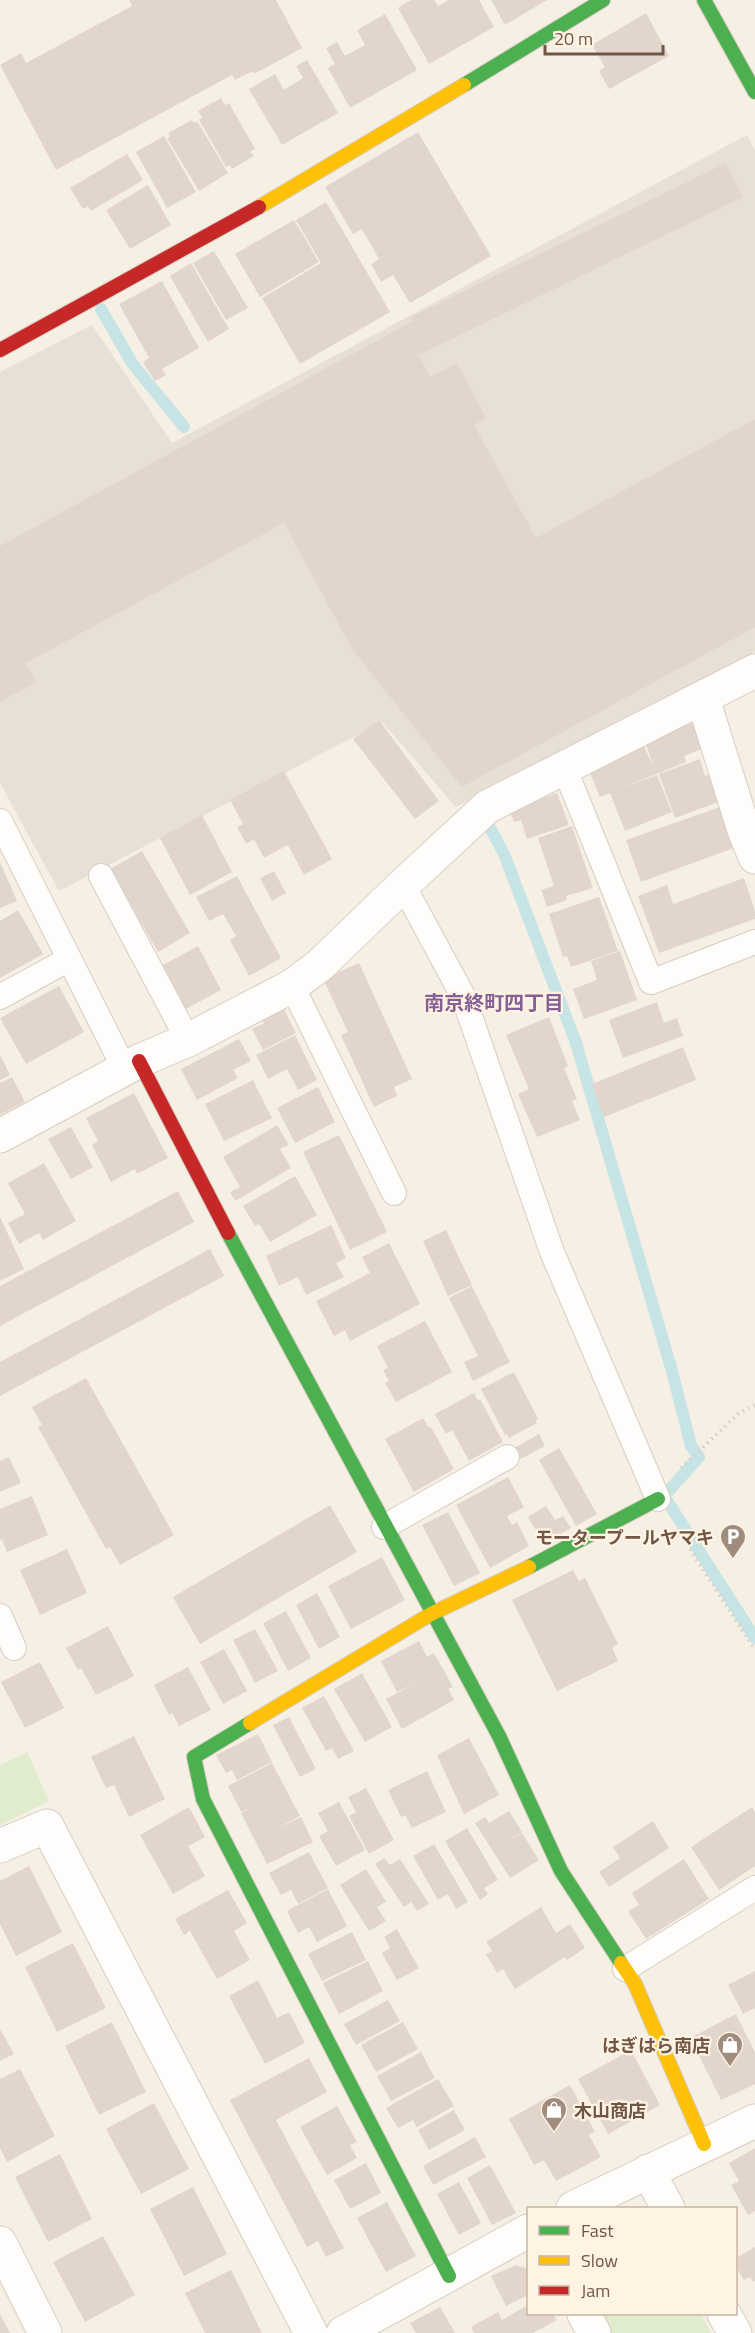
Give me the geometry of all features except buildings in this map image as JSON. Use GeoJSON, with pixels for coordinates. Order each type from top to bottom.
{"type":"FeatureCollection","features":[{"type":"Feature","properties":{"kind":"street"},"geometry":{"type":"LineString","coordinates":[[0,350],[299,185],[603,0]]}},
{"type":"Feature","properties":{"kind":"street"},"geometry":{"type":"LineString","coordinates":[[705,0],[755,92]]}},
{"type":"Feature","properties":{"kind":"street"},"geometry":{"type":"LineString","coordinates":[[0,1136],[132,1066],[292,986],[320,965],[487,807],[755,671]]}},
{"type":"Feature","properties":{"kind":"street"},"geometry":{"type":"LineString","coordinates":[[703,699],[744,830],[755,857]]}},
{"type":"Feature","properties":{"kind":"street"},"geometry":{"type":"LineString","coordinates":[[132,1066],[264,1303],[499,1736],[561,1871],[635,1984],[704,2144]]}},
{"type":"Feature","properties":{"kind":"street"},"geometry":{"type":"LineString","coordinates":[[449,2276],[203,1799],[194,1757],[431,1614],[537,1563],[658,1499]]}},
{"type":"Feature","properties":{"kind":"street"},"geometry":{"type":"LineString","coordinates":[[0,1846],[46,1826],[311,2333]]}},
{"type":"Feature","properties":{"kind":"street"},"geometry":{"type":"LineString","coordinates":[[575,2207],[755,2121]]}},
{"type":"Feature","properties":{"kind":"street"},"geometry":{"type":"LineString","coordinates":[[648,2171],[667,2207]]}},
{"type":"Feature","properties":{"kind":"street"},"geometry":{"type":"LineString","coordinates":[[343,2333],[527,2232]]}},
{"type":"Feature","properties":{"kind":"street"},"geometry":{"type":"LineString","coordinates":[[0,2243],[45,2333]]}},
{"type":"Feature","properties":{"kind":"street"},"geometry":{"type":"LineString","coordinates":[[585,2315],[594,2333]]}},
{"type":"Feature","properties":{"kind":"street"},"geometry":{"type":"LineString","coordinates":[[725,2315],[735,2333]]}},
{"type":"Feature","properties":{"kind":"lane"},"geometry":{"type":"LineString","coordinates":[[564,767],[651,982],[755,942]]}},
{"type":"Feature","properties":{"kind":"lane"},"geometry":{"type":"LineString","coordinates":[[0,821],[69,959],[132,1066]]}},
{"type":"Feature","properties":{"kind":"lane"},"geometry":{"type":"LineString","coordinates":[[101,876],[188,1040]]}},
{"type":"Feature","properties":{"kind":"lane"},"geometry":{"type":"LineString","coordinates":[[403,885],[463,996],[552,1252],[658,1499]]}},
{"type":"Feature","properties":{"kind":"lane"},"geometry":{"type":"LineString","coordinates":[[0,997],[69,959]]}},
{"type":"Feature","properties":{"kind":"lane"},"geometry":{"type":"LineString","coordinates":[[292,986],[394,1192]]}},
{"type":"Feature","properties":{"kind":"lane"},"geometry":{"type":"LineString","coordinates":[[384,1527],[507,1457]]}},
{"type":"Feature","properties":{"kind":"lane"},"geometry":{"type":"LineString","coordinates":[[0,1616],[14,1648]]}},
{"type":"Feature","properties":{"kind":"lane"},"geometry":{"type":"LineString","coordinates":[[625,1969],[755,1888]]}},
{"type":"Feature","properties":{"kind":"path"},"geometry":{"type":"LineString","coordinates":[[755,1405],[738,1414],[686,1462],[658,1499],[755,1650]]}},
{"type":"Feature","properties":{"kind":"shaded area"},"geometry":{"type":"Polygon","coordinates":[[[747,135],[755,150],[755,652],[456,807],[382,722],[59,891],[0,783],[0,372],[92,325],[172,443],[747,135]]]}},
{"type":"Feature","properties":{"kind":"green space"},"geometry":{"type":"Polygon","coordinates":[[[27,1752],[49,1801],[0,1825],[0,1765],[27,1752]]]}},
{"type":"Feature","properties":{"kind":"green space"},"geometry":{"type":"Polygon","coordinates":[[[599,2315],[702,2315],[711,2333],[608,2333],[599,2315]]]}},
{"type":"Feature","properties":{"kind":"waterway"},"geometry":{"type":"LineString","coordinates":[[101,309],[132,363],[184,427]]}},
{"type":"Feature","properties":{"kind":"waterway"},"geometry":{"type":"LineString","coordinates":[[488,824],[504,854],[576,1043],[672,1371],[691,1446],[699,1457],[664,1496],[755,1638]]}},
{"type":"Feature","properties":{"kind":"traffic: fast"},"geometry":{"type":"LineString","coordinates":[[464,85],[603,0]]}},
{"type":"Feature","properties":{"kind":"traffic: fast"},"geometry":{"type":"LineString","coordinates":[[704,0],[755,92]]}},
{"type":"Feature","properties":{"kind":"traffic: fast"},"geometry":{"type":"LineString","coordinates":[[228,1233],[499,1736],[561,1871],[621,1963]]}},
{"type":"Feature","properties":{"kind":"traffic: fast"},"geometry":{"type":"LineString","coordinates":[[529,1567],[658,1499]]}},
{"type":"Feature","properties":{"kind":"traffic: fast"},"geometry":{"type":"LineString","coordinates":[[250,1723],[194,1757],[203,1799],[449,2276]]}},
{"type":"Feature","properties":{"kind":"traffic: slow"},"geometry":{"type":"LineString","coordinates":[[259,207],[464,85]]}},
{"type":"Feature","properties":{"kind":"traffic: slow"},"geometry":{"type":"LineString","coordinates":[[250,1723],[431,1614],[529,1567]]}},
{"type":"Feature","properties":{"kind":"traffic: slow"},"geometry":{"type":"LineString","coordinates":[[621,1963],[635,1984],[704,2144]]}},
{"type":"Feature","properties":{"kind":"traffic: jam"},"geometry":{"type":"LineString","coordinates":[[0,350],[259,207]]}},
{"type":"Feature","properties":{"kind":"traffic: jam"},"geometry":{"type":"LineString","coordinates":[[139,1061],[228,1233]]}},
{"type":"Feature","properties":{"kind":"place","name":"モータープールヤマキ"},"geometry":{"type":"Point","coordinates":[733,1560]}},
{"type":"Feature","properties":{"kind":"place","name":"はぎはら南店"},"geometry":{"type":"Point","coordinates":[730,2068]}},
{"type":"Feature","properties":{"kind":"place","name":"木山商店"},"geometry":{"type":"Point","coordinates":[554,2133]}},
{"type":"Feature","properties":{"kind":"district","name":"南京終町四丁目"},"geometry":{"type":"Point","coordinates":[494,1002]}}]}
